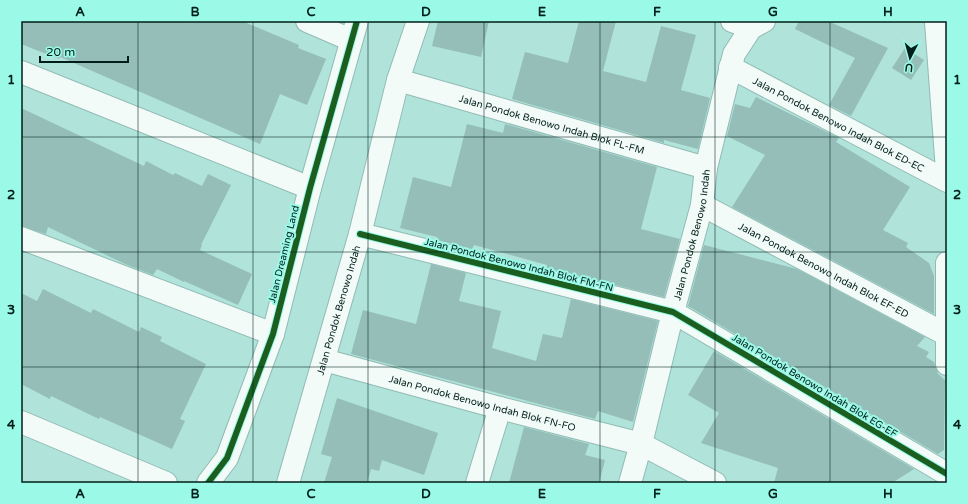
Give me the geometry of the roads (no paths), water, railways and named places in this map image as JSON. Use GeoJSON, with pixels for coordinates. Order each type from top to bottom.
{"type":"FeatureCollection","features":[{"type":"Feature","properties":{"kind":"street","name":"Jalan Dreaming Land"},"geometry":{"type":"LineString","coordinates":[[208,483],[227,458],[273,334],[310,188],[354,30],[307,21]]}},
{"type":"Feature","properties":{"kind":"street","name":"Jalan Pondok Benowo Indah"},"geometry":{"type":"LineString","coordinates":[[288,483],[360,234],[398,80],[418,21]]}},
{"type":"Feature","properties":{"kind":"street"},"geometry":{"type":"LineString","coordinates":[[938,22],[947,170]]}},
{"type":"Feature","properties":{"kind":"street","name":"Jalan Pondok Benowo Indah"},"geometry":{"type":"LineString","coordinates":[[630,483],[673,312],[702,205],[706,168],[730,68],[734,54],[749,23]]}},
{"type":"Feature","properties":{"kind":"street","name":"Jalan Pondok Benowo Indah Blok ED-EC"},"geometry":{"type":"LineString","coordinates":[[730,68],[947,181]]}},
{"type":"Feature","properties":{"kind":"street"},"geometry":{"type":"LineString","coordinates":[[21,72],[310,188]]}},
{"type":"Feature","properties":{"kind":"street","name":"Jalan Pondok Benowo Indah Blok FL-FM"},"geometry":{"type":"LineString","coordinates":[[398,80],[706,168]]}},
{"type":"Feature","properties":{"kind":"street","name":"Jalan Pondok Benowo Indah Blok EF-ED"},"geometry":{"type":"LineString","coordinates":[[702,205],[947,335]]}},
{"type":"Feature","properties":{"kind":"street","name":"Jalan Pondok Benowo Indah Blok FM-FN"},"geometry":{"type":"LineString","coordinates":[[360,234],[673,312]]}},
{"type":"Feature","properties":{"kind":"street"},"geometry":{"type":"LineString","coordinates":[[21,238],[273,334]]}},
{"type":"Feature","properties":{"kind":"street"},"geometry":{"type":"LineString","coordinates":[[947,263],[947,364]]}},
{"type":"Feature","properties":{"kind":"street","name":"Jalan Pondok Benowo Indah Blok EG-EF"},"geometry":{"type":"LineString","coordinates":[[673,312],[947,474]]}},
{"type":"Feature","properties":{"kind":"street","name":"Jalan Pondok Benowo Indah Blok FN-FO"},"geometry":{"type":"LineString","coordinates":[[324,360],[500,408],[641,444],[715,483]]}},
{"type":"Feature","properties":{"kind":"street"},"geometry":{"type":"LineString","coordinates":[[477,483],[500,408]]}},
{"type":"Feature","properties":{"kind":"street"},"geometry":{"type":"LineString","coordinates":[[21,422],[166,483]]}}]}
